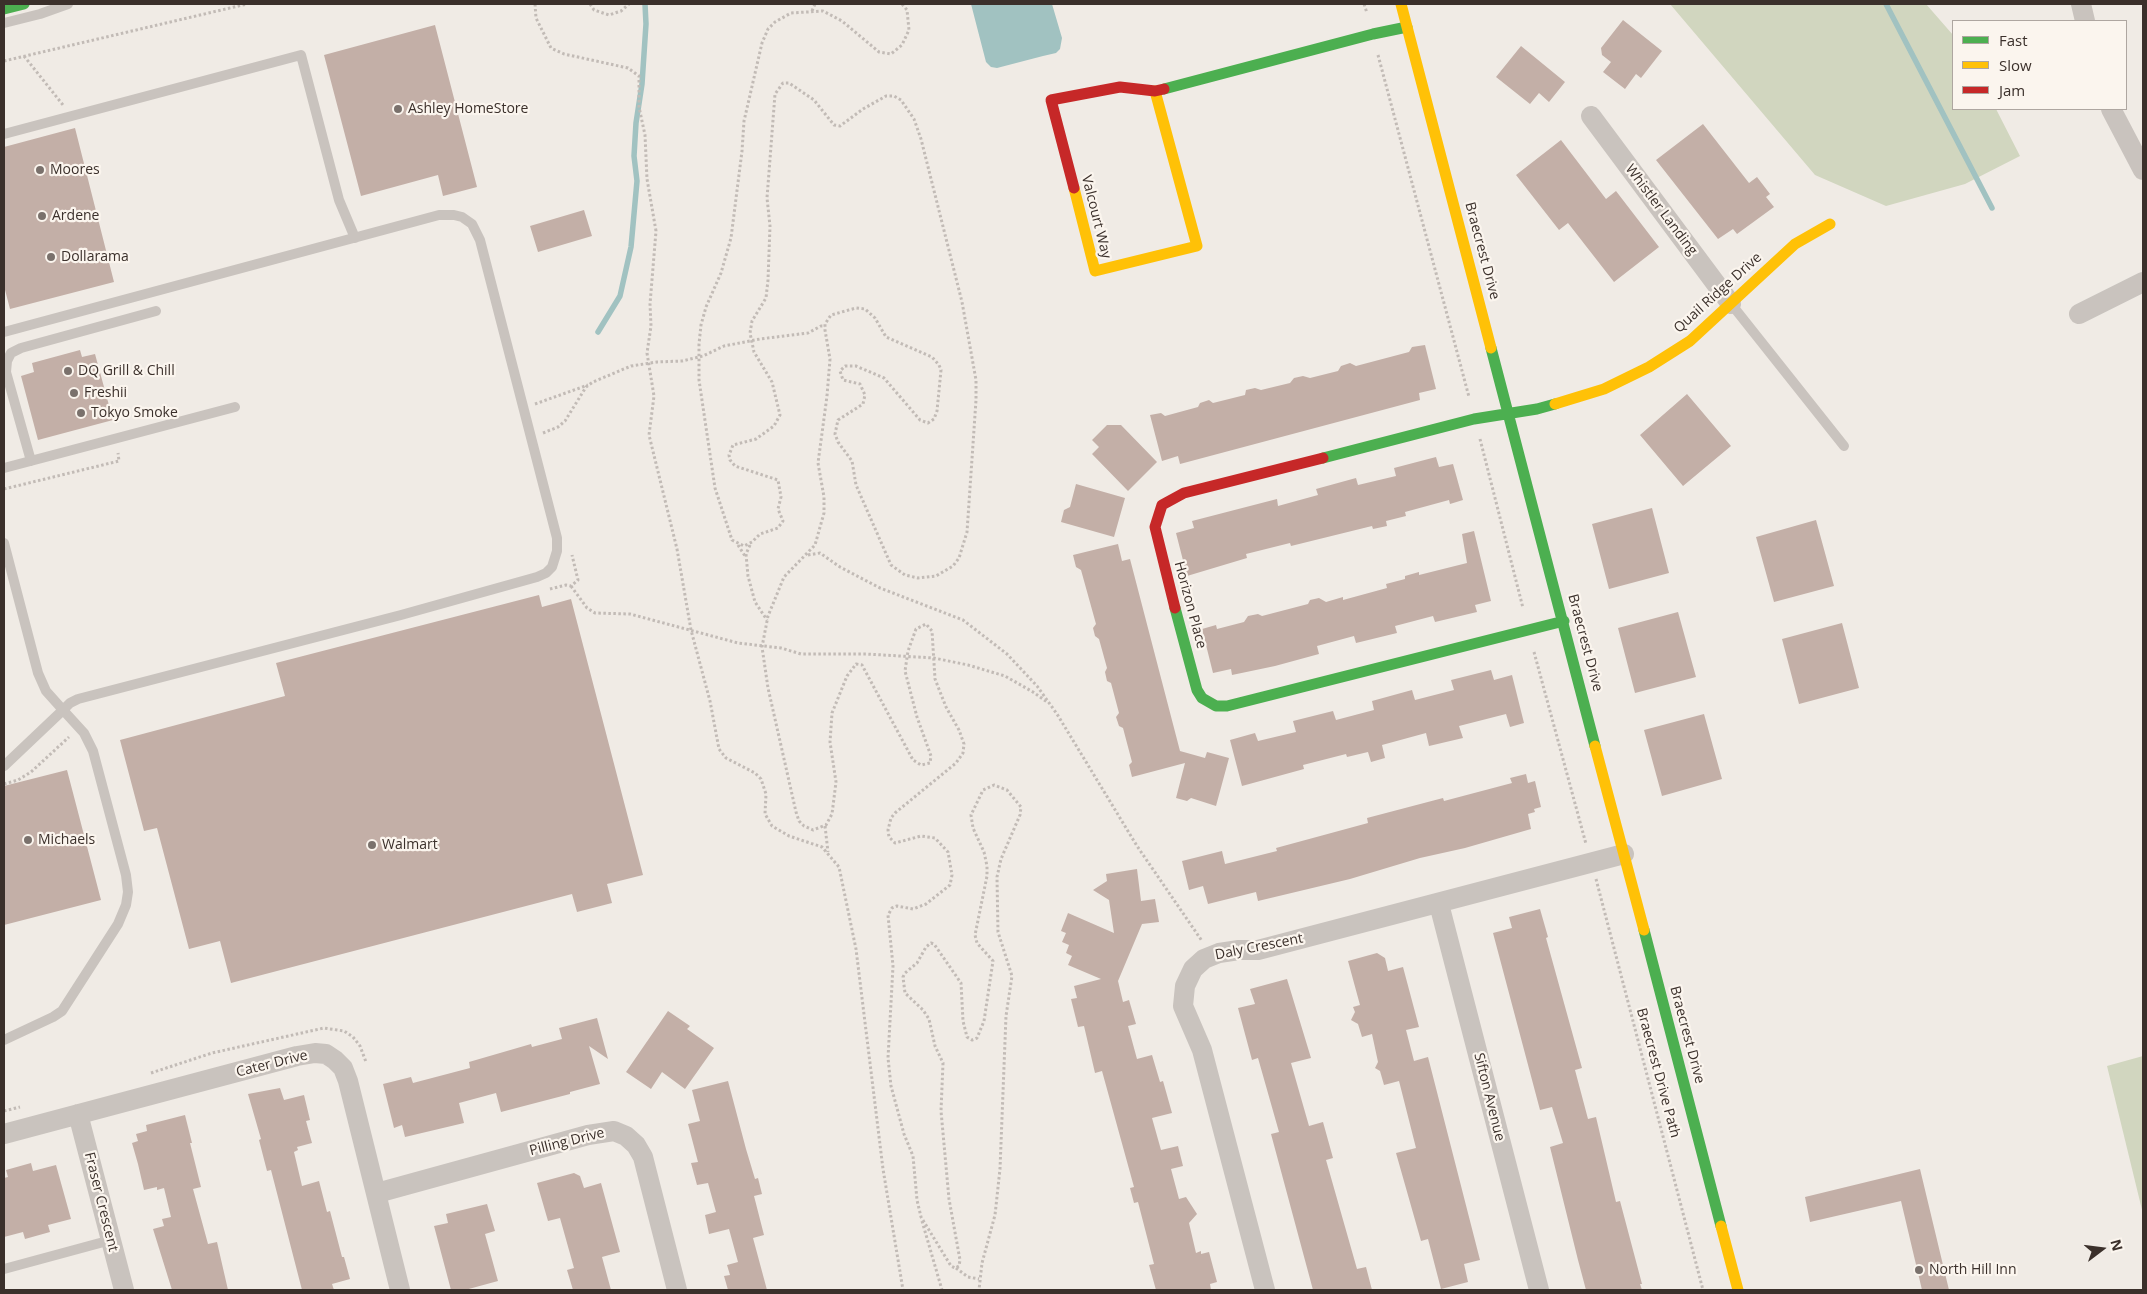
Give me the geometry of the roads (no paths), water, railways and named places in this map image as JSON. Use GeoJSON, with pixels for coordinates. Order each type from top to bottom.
{"type":"FeatureCollection","features":[{"type":"Feature","properties":{"kind":"street"},"geometry":{"type":"LineString","coordinates":[[4,9],[24,4]]}},
{"type":"Feature","properties":{"kind":"street","name":"Braecrest Drive"},"geometry":{"type":"LineString","coordinates":[[1401,4],[1738,1290]]}},
{"type":"Feature","properties":{"kind":"street"},"geometry":{"type":"LineString","coordinates":[[2081,4],[2085,20]]}},
{"type":"Feature","properties":{"kind":"street","name":"Valcourt Way"},"geometry":{"type":"LineString","coordinates":[[1155,91],[1197,246],[1094,271],[1051,100],[1120,87],[1155,91],[1363,36],[1407,27]]}},
{"type":"Feature","properties":{"kind":"street"},"geometry":{"type":"LineString","coordinates":[[2112,110],[2143,170]]}},
{"type":"Feature","properties":{"kind":"street","name":"Whistler Landing"},"geometry":{"type":"LineString","coordinates":[[1591,116],[1731,304]]}},
{"type":"Feature","properties":{"kind":"street","name":"Quail Ridge Drive"},"geometry":{"type":"LineString","coordinates":[[1509,412],[1537,409],[1604,389],[1690,341],[1795,244],[1830,224]]}},
{"type":"Feature","properties":{"kind":"street"},"geometry":{"type":"LineString","coordinates":[[2079,314],[2143,282]]}},
{"type":"Feature","properties":{"kind":"street","name":"Horizon Place"},"geometry":{"type":"LineString","coordinates":[[1509,412],[1474,419],[1184,493],[1170,499],[1162,506],[1158,513],[1155,527],[1158,543],[1197,690],[1202,698],[1216,706],[1227,706],[1564,621]]}},
{"type":"Feature","properties":{"kind":"street","name":"Daly Crescent"},"geometry":{"type":"LineString","coordinates":[[1265,1290],[1202,1050],[1183,1006],[1185,986],[1193,969],[1204,959],[1219,953],[1258,950],[1624,854]]}},
{"type":"Feature","properties":{"kind":"street","name":"Sifton Avenue"},"geometry":{"type":"LineString","coordinates":[[1439,904],[1539,1290]]}},
{"type":"Feature","properties":{"kind":"street","name":"Cater Drive"},"geometry":{"type":"LineString","coordinates":[[4,1134],[297,1056],[315,1053],[326,1054],[343,1068],[348,1081],[400,1290]]}},
{"type":"Feature","properties":{"kind":"street","name":"Fraser Crescent"},"geometry":{"type":"LineString","coordinates":[[78,1114],[124,1290]]}},
{"type":"Feature","properties":{"kind":"street","name":"Pilling Drive"},"geometry":{"type":"LineString","coordinates":[[377,1193],[588,1135],[614,1131],[626,1136],[643,1157],[677,1290]]}},
{"type":"Feature","properties":{"kind":"lane"},"geometry":{"type":"LineString","coordinates":[[4,23],[40,14],[68,4]]}},
{"type":"Feature","properties":{"kind":"lane"},"geometry":{"type":"LineString","coordinates":[[4,134],[301,55],[339,200],[355,238]]}},
{"type":"Feature","properties":{"kind":"lane"},"geometry":{"type":"LineString","coordinates":[[4,332],[446,214],[468,220],[476,231],[555,524],[557,551],[552,567],[546,573],[537,577],[78,699],[63,710],[4,766]]}},
{"type":"Feature","properties":{"kind":"lane"},"geometry":{"type":"LineString","coordinates":[[1731,304],[1844,446]]}},
{"type":"Feature","properties":{"kind":"lane"},"geometry":{"type":"LineString","coordinates":[[30,461],[6,372],[7,361],[11,354],[21,348],[156,312]]}},
{"type":"Feature","properties":{"kind":"lane"},"geometry":{"type":"LineString","coordinates":[[4,468],[235,407]]}},
{"type":"Feature","properties":{"kind":"lane"},"geometry":{"type":"LineString","coordinates":[[4,543],[38,673],[46,691],[84,733],[93,751],[126,875],[128,892],[126,905],[118,924],[62,1011],[54,1017],[4,1040]]}},
{"type":"Feature","properties":{"kind":"lane"},"geometry":{"type":"LineString","coordinates":[[4,1269],[110,1240]]}},
{"type":"Feature","properties":{"kind":"water"},"geometry":{"type":"Polygon","coordinates":[[[971,4],[1052,4],[1062,38],[1060,49],[1056,53],[997,68],[991,67],[986,62],[971,4]]]}},
{"type":"Feature","properties":{"kind":"waterway"},"geometry":{"type":"LineString","coordinates":[[598,332],[620,296],[631,247],[637,181],[634,156],[636,123],[642,84],[646,24],[645,4]]}},
{"type":"Feature","properties":{"kind":"waterway"},"geometry":{"type":"LineString","coordinates":[[1886,4],[1992,208]]}},
{"type":"Feature","properties":{"kind":"place","name":"Ashley HomeStore"},"geometry":{"type":"Point","coordinates":[398,109]}},
{"type":"Feature","properties":{"kind":"place","name":"Moores"},"geometry":{"type":"Point","coordinates":[40,170]}},
{"type":"Feature","properties":{"kind":"place","name":"Ardene"},"geometry":{"type":"Point","coordinates":[42,216]}},
{"type":"Feature","properties":{"kind":"place","name":"Dollarama"},"geometry":{"type":"Point","coordinates":[51,257]}},
{"type":"Feature","properties":{"kind":"place","name":"DQ Grill & Chill"},"geometry":{"type":"Point","coordinates":[68,371]}},
{"type":"Feature","properties":{"kind":"place","name":"Freshii"},"geometry":{"type":"Point","coordinates":[74,393]}},
{"type":"Feature","properties":{"kind":"place","name":"Tokyo Smoke"},"geometry":{"type":"Point","coordinates":[81,413]}},
{"type":"Feature","properties":{"kind":"place","name":"Michaels"},"geometry":{"type":"Point","coordinates":[28,840]}},
{"type":"Feature","properties":{"kind":"place","name":"Walmart"},"geometry":{"type":"Point","coordinates":[372,845]}},
{"type":"Feature","properties":{"kind":"place","name":"North Hill Inn"},"geometry":{"type":"Point","coordinates":[1919,1270]}}]}
